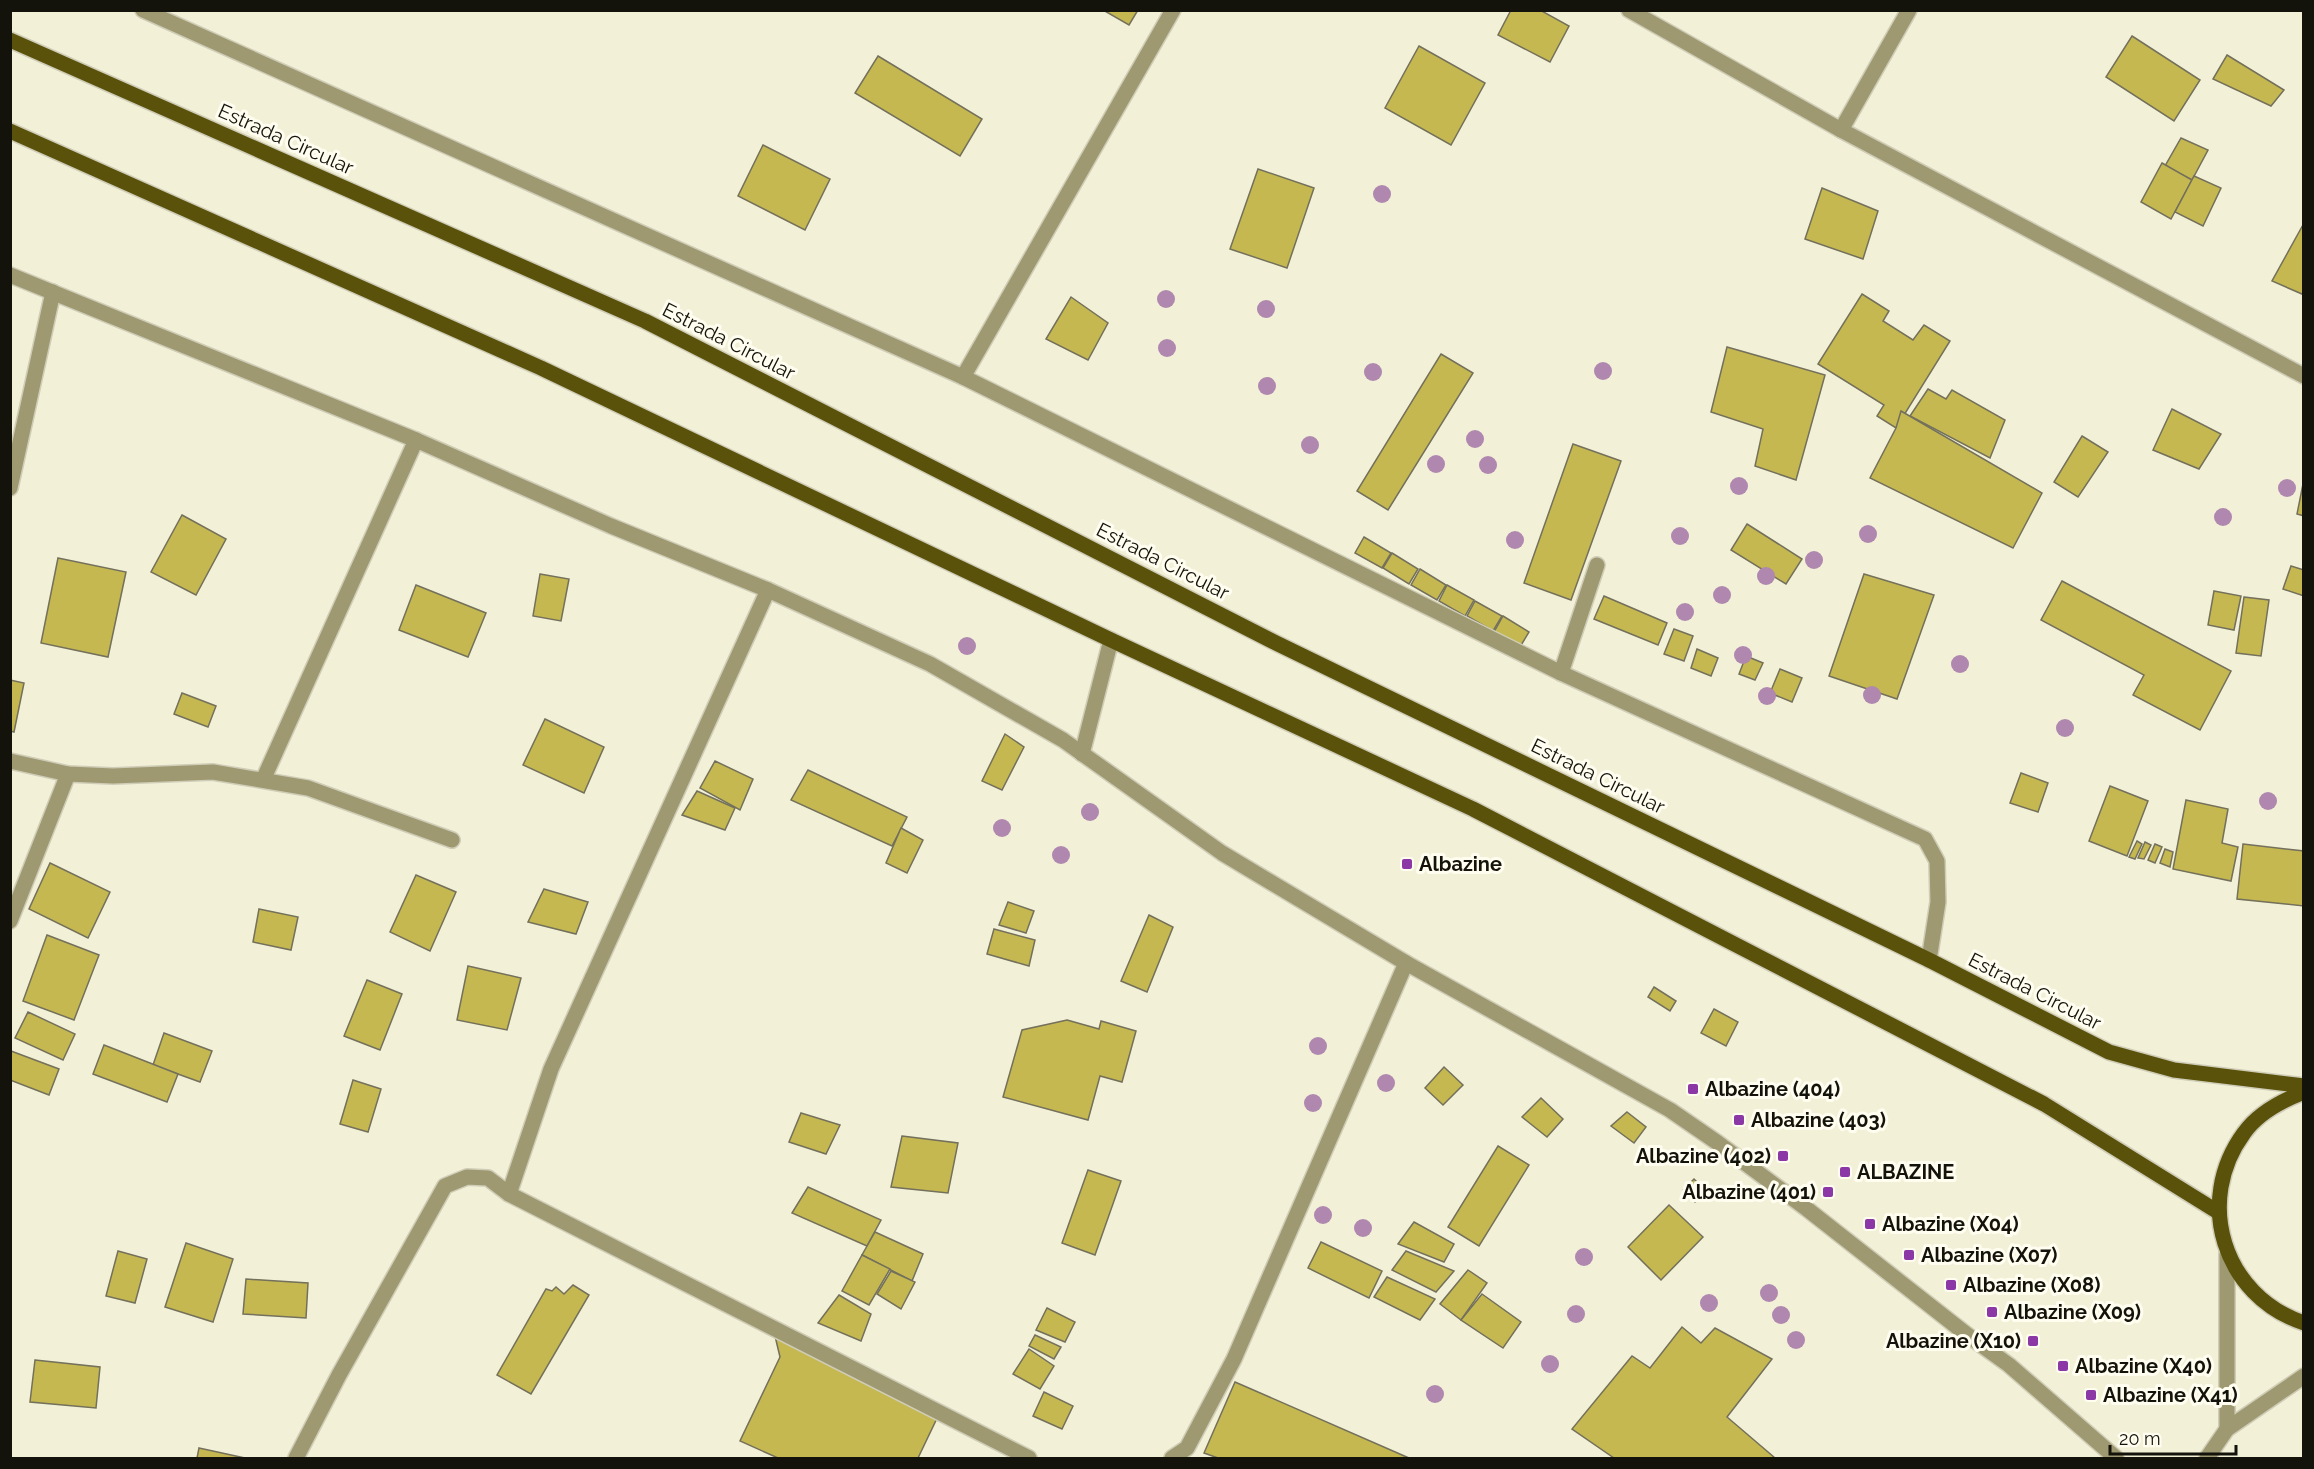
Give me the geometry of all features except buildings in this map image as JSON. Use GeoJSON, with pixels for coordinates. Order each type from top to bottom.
{"type":"FeatureCollection","features":[{"type":"Feature","properties":{"kind":"main road","name":"Estrada Circular"},"geometry":{"type":"LineString","coordinates":[[10,40],[645,321],[1276,643],[1929,960],[2109,1052],[2174,1070],[2304,1086]]}},
{"type":"Feature","properties":{"kind":"main road"},"geometry":{"type":"LineString","coordinates":[[10,131],[541,368],[1111,640],[1473,809],[2044,1104],[2218,1212]]}},
{"type":"Feature","properties":{"kind":"main road"},"geometry":{"type":"LineString","coordinates":[[2304,1092],[2276,1103],[2244,1132],[2224,1170],[2218,1212],[2227,1254],[2250,1290],[2283,1316],[2304,1323]]}},
{"type":"Feature","properties":{"kind":"street"},"geometry":{"type":"LineString","coordinates":[[143,10],[963,377],[1561,673],[1925,839],[1937,861],[1938,902],[1929,960]]}},
{"type":"Feature","properties":{"kind":"street"},"geometry":{"type":"LineString","coordinates":[[963,377],[1173,10]]}},
{"type":"Feature","properties":{"kind":"street"},"geometry":{"type":"LineString","coordinates":[[1629,10],[1841,130],[2304,376]]}},
{"type":"Feature","properties":{"kind":"street"},"geometry":{"type":"LineString","coordinates":[[1841,130],[1909,10]]}},
{"type":"Feature","properties":{"kind":"street"},"geometry":{"type":"LineString","coordinates":[[10,275],[416,440],[610,526],[768,590],[930,664],[1063,740],[1222,853],[1406,963],[1670,1110],[1807,1209],[2009,1365],[2116,1458]]}},
{"type":"Feature","properties":{"kind":"street"},"geometry":{"type":"LineString","coordinates":[[10,488],[53,292]]}},
{"type":"Feature","properties":{"kind":"street"},"geometry":{"type":"LineString","coordinates":[[263,780],[416,440]]}},
{"type":"Feature","properties":{"kind":"street"},"geometry":{"type":"LineString","coordinates":[[1561,673],[1597,565]]}},
{"type":"Feature","properties":{"kind":"street"},"geometry":{"type":"LineString","coordinates":[[509,1194],[551,1069],[768,590]]}},
{"type":"Feature","properties":{"kind":"street"},"geometry":{"type":"LineString","coordinates":[[1082,754],[1111,640]]}},
{"type":"Feature","properties":{"kind":"street"},"geometry":{"type":"LineString","coordinates":[[10,761],[68,774],[113,776],[213,772],[308,788],[452,840]]}},
{"type":"Feature","properties":{"kind":"street"},"geometry":{"type":"LineString","coordinates":[[10,921],[68,774]]}},
{"type":"Feature","properties":{"kind":"street"},"geometry":{"type":"LineString","coordinates":[[1172,1458],[1187,1448],[1234,1359],[1406,963]]}},
{"type":"Feature","properties":{"kind":"street"},"geometry":{"type":"LineString","coordinates":[[296,1458],[339,1375],[445,1186],[467,1177],[488,1178],[509,1194],[1029,1458]]}},
{"type":"Feature","properties":{"kind":"street"},"geometry":{"type":"LineString","coordinates":[[2227,1254],[2227,1429]]}},
{"type":"Feature","properties":{"kind":"street"},"geometry":{"type":"LineString","coordinates":[[2206,1458],[2227,1429],[2304,1376]]}},
{"type":"Feature","properties":{"kind":"place","name":"Albazine"},"geometry":{"type":"Point","coordinates":[1407,864]}},
{"type":"Feature","properties":{"kind":"place","name":"Albazine (404)"},"geometry":{"type":"Point","coordinates":[1693,1089]}},
{"type":"Feature","properties":{"kind":"place","name":"Albazine (403)"},"geometry":{"type":"Point","coordinates":[1739,1120]}},
{"type":"Feature","properties":{"kind":"place","name":"Albazine (402)"},"geometry":{"type":"Point","coordinates":[1783,1156]}},
{"type":"Feature","properties":{"kind":"place","name":"ALBAZINE"},"geometry":{"type":"Point","coordinates":[1845,1172]}},
{"type":"Feature","properties":{"kind":"place","name":"Albazine (401)"},"geometry":{"type":"Point","coordinates":[1828,1192]}},
{"type":"Feature","properties":{"kind":"place","name":"Albazine (X04)"},"geometry":{"type":"Point","coordinates":[1870,1224]}},
{"type":"Feature","properties":{"kind":"place","name":"Albazine (X07)"},"geometry":{"type":"Point","coordinates":[1909,1255]}},
{"type":"Feature","properties":{"kind":"place","name":"Albazine (X08)"},"geometry":{"type":"Point","coordinates":[1951,1285]}},
{"type":"Feature","properties":{"kind":"place","name":"Albazine (X09)"},"geometry":{"type":"Point","coordinates":[1992,1312]}},
{"type":"Feature","properties":{"kind":"place","name":"Albazine (X10)"},"geometry":{"type":"Point","coordinates":[2033,1341]}},
{"type":"Feature","properties":{"kind":"place","name":"Albazine (X40)"},"geometry":{"type":"Point","coordinates":[2063,1366]}},
{"type":"Feature","properties":{"kind":"place","name":"Albazine (X41)"},"geometry":{"type":"Point","coordinates":[2091,1395]}}]}
